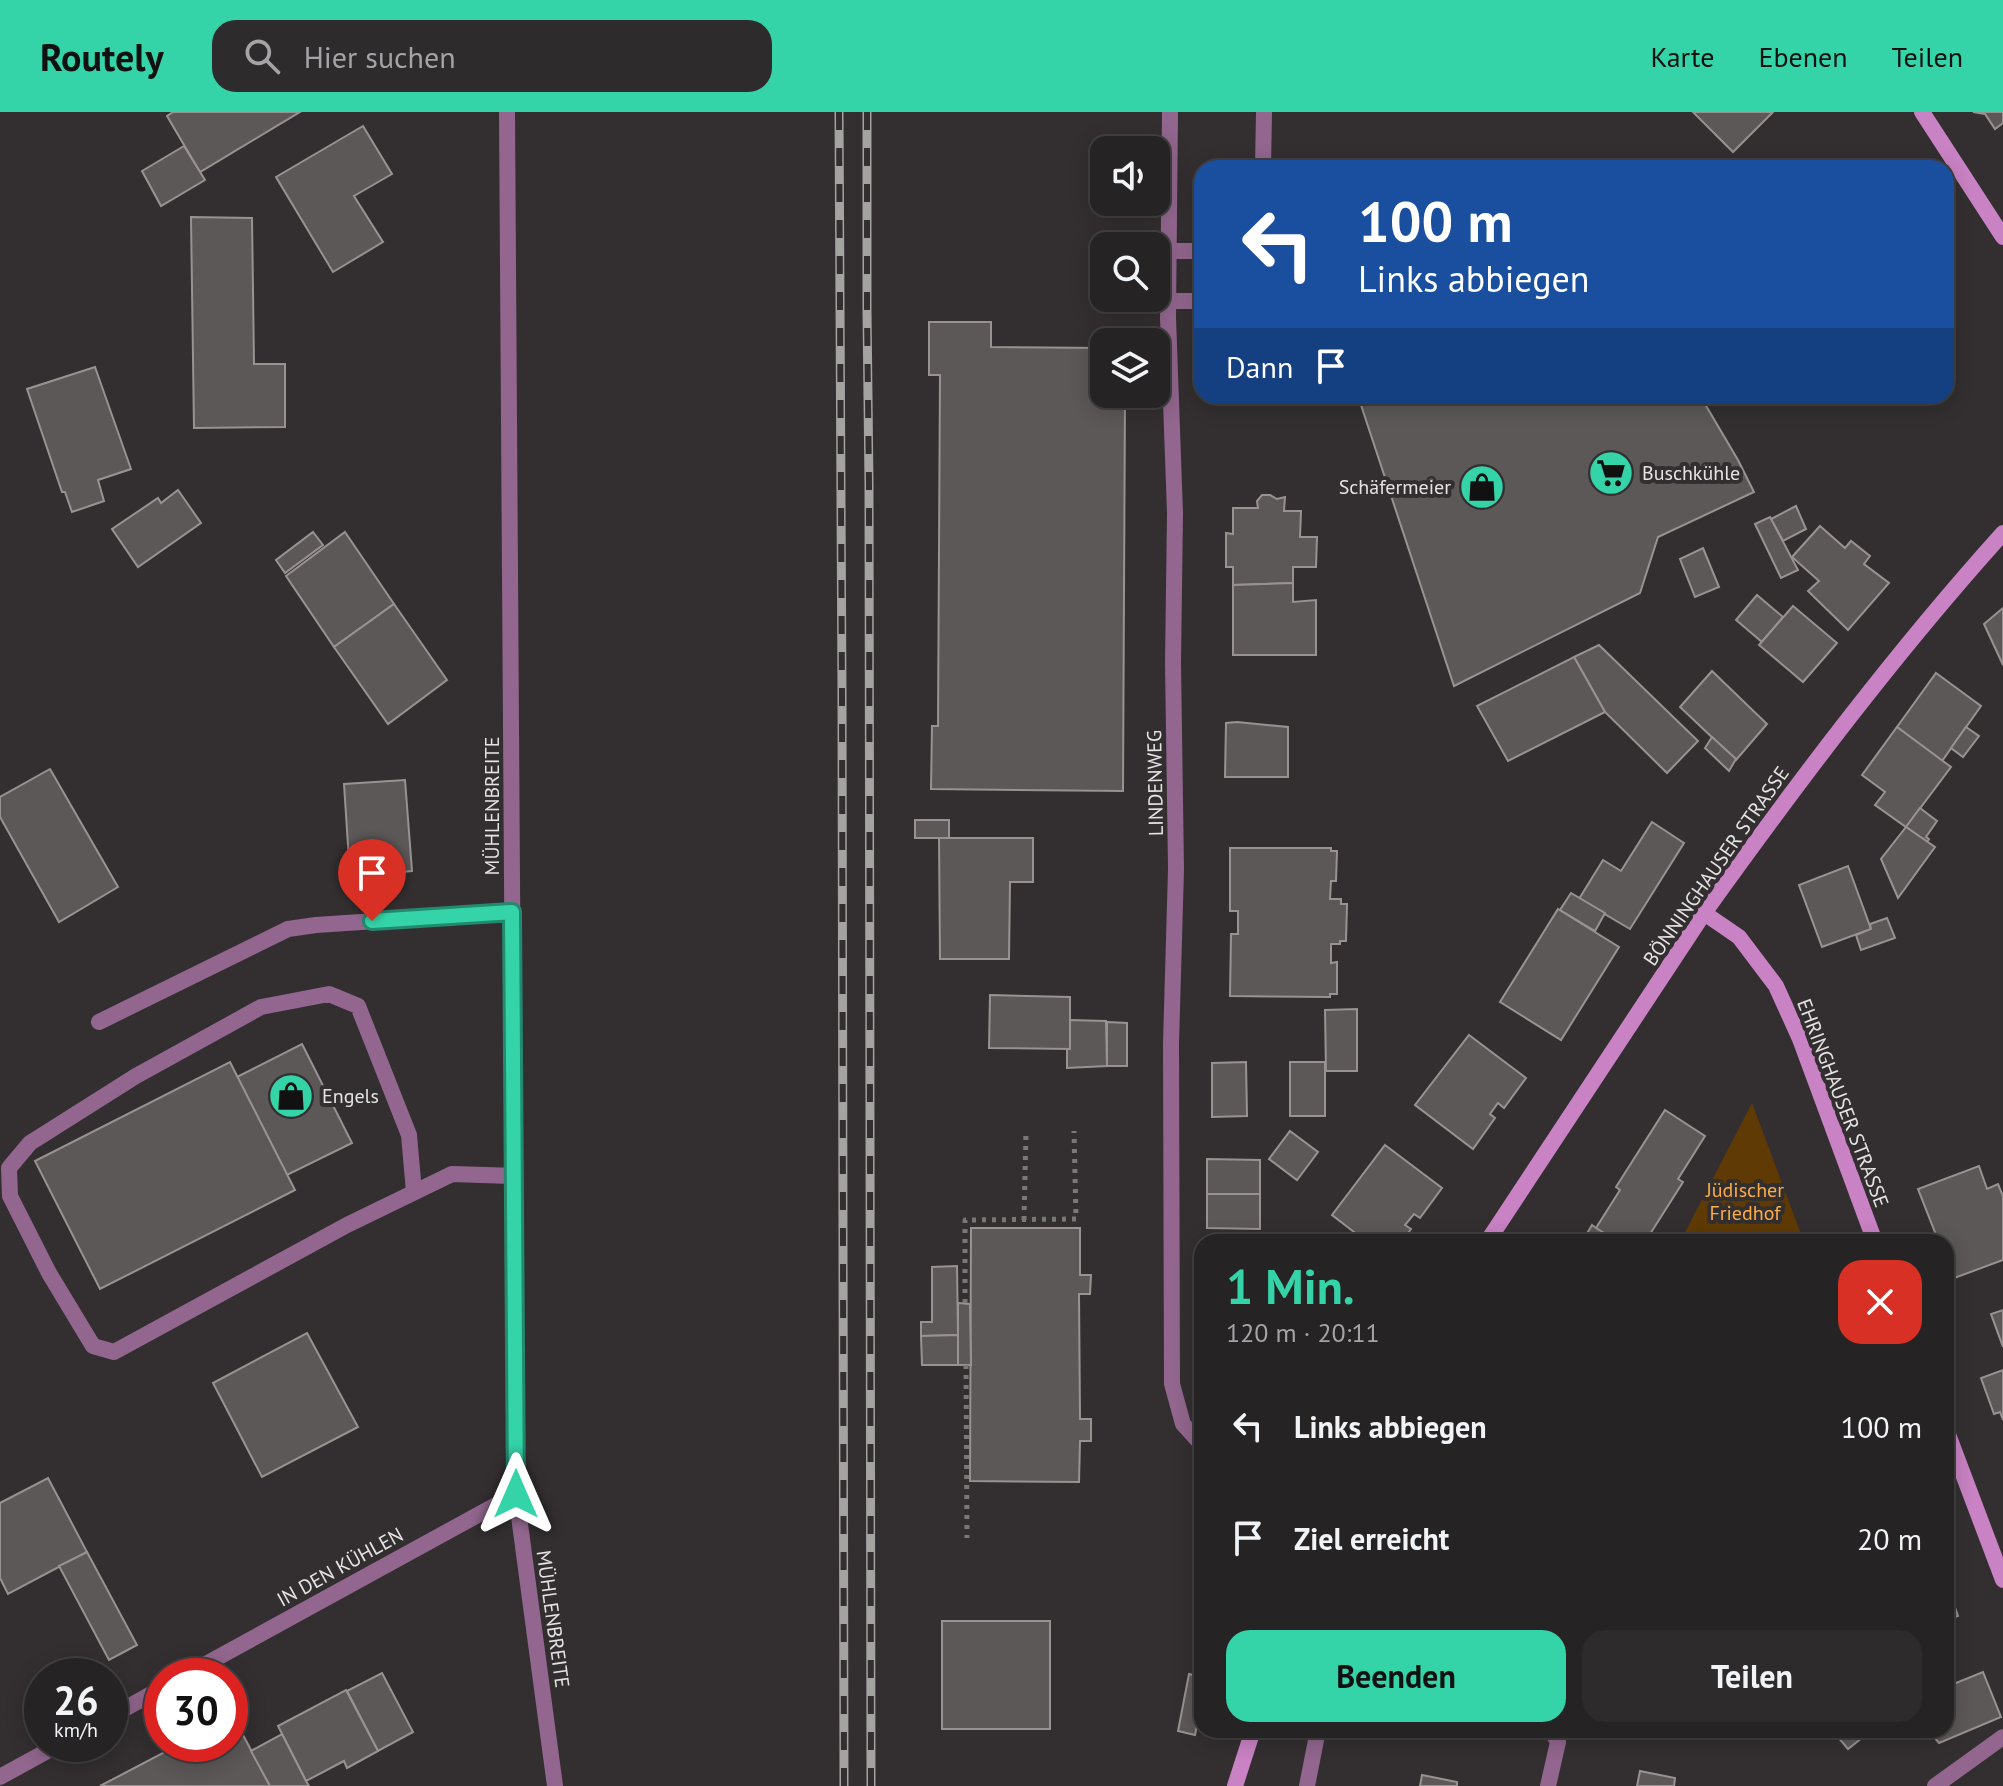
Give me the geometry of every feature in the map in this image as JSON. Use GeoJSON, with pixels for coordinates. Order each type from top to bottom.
{"type":"FeatureCollection","features":[{"type":"Feature","properties":{"kind":"main road"},"geometry":{"type":"LineString","coordinates":[[1922,112],[1953,160]]}},
{"type":"Feature","properties":{"kind":"main road"},"geometry":{"type":"LineString","coordinates":[[1954,161],[2003,237]]}},
{"type":"Feature","properties":{"kind":"main road","name":"BÖNNINGHAUSER STRASSE"},"geometry":{"type":"LineString","coordinates":[[1492,1234],[1704,913],[1828,744],[1951,590],[2003,533]]}},
{"type":"Feature","properties":{"kind":"main road","name":"EHRINGHAUSER STRASSE"},"geometry":{"type":"LineString","coordinates":[[1704,913],[1739,937],[1776,986],[1800,1039],[1872,1234]]}},
{"type":"Feature","properties":{"kind":"main road"},"geometry":{"type":"LineString","coordinates":[[1954,1450],[2002,1573]]}},
{"type":"Feature","properties":{"kind":"main road"},"geometry":{"type":"LineString","coordinates":[[1235,1786],[1250,1738]]}},
{"type":"Feature","properties":{"kind":"street","name":"MÜHLENBREITE"},"geometry":{"type":"LineString","coordinates":[[507,112],[516,1494],[555,1786]]}},
{"type":"Feature","properties":{"kind":"street","name":"LINDENWEG"},"geometry":{"type":"LineString","coordinates":[[1168,232],[1170,112]]}},
{"type":"Feature","properties":{"kind":"street"},"geometry":{"type":"LineString","coordinates":[[1263,160],[1264,112]]}},
{"type":"Feature","properties":{"kind":"street"},"geometry":{"type":"LineString","coordinates":[[1170,251],[1194,251]]}},
{"type":"Feature","properties":{"kind":"street"},"geometry":{"type":"LineString","coordinates":[[1170,301],[1194,301]]}},
{"type":"Feature","properties":{"kind":"street","name":"LINDENWEG"},"geometry":{"type":"LineString","coordinates":[[1168,312],[1175,513],[1172,1384],[1183,1424],[1194,1436]]}},
{"type":"Feature","properties":{"kind":"street"},"geometry":{"type":"LineString","coordinates":[[99,1022],[288,929],[512,912]]}},
{"type":"Feature","properties":{"kind":"street"},"geometry":{"type":"LineString","coordinates":[[414,1192],[409,1135],[358,1006],[329,994],[261,1007],[136,1076],[30,1143],[9,1168],[10,1196],[49,1273],[93,1346],[114,1352],[347,1225],[452,1174],[514,1176]]}},
{"type":"Feature","properties":{"kind":"street","name":"IN DEN KÜHLEN"},"geometry":{"type":"LineString","coordinates":[[217,1658],[516,1494]]}},
{"type":"Feature","properties":{"kind":"street"},"geometry":{"type":"LineString","coordinates":[[1935,1786],[2003,1737]]}},
{"type":"Feature","properties":{"kind":"street"},"geometry":{"type":"LineString","coordinates":[[1307,1786],[1316,1738]]}},
{"type":"Feature","properties":{"kind":"street"},"geometry":{"type":"LineString","coordinates":[[1548,1786],[1558,1742],[1556,1738]]}},
{"type":"Feature","properties":{"kind":"street"},"geometry":{"type":"LineString","coordinates":[[0,1777],[27,1762]]}},
{"type":"Feature","properties":{"kind":"path"},"geometry":{"type":"LineString","coordinates":[[965,1303],[965,1220],[1076,1219],[1074,1131]]}},
{"type":"Feature","properties":{"kind":"path"},"geometry":{"type":"LineString","coordinates":[[1024,1220],[1026,1132]]}},
{"type":"Feature","properties":{"kind":"path"},"geometry":{"type":"LineString","coordinates":[[966,1365],[967,1538]]}},
{"type":"Feature","properties":{"kind":"green space","name":"Jüdischer Friedhof"},"geometry":{"type":"Polygon","coordinates":[[[1752,1103],[1801,1234],[1684,1234],[1752,1103]]]}},
{"type":"Feature","properties":{"kind":"building"},"geometry":{"type":"Polygon","coordinates":[[[173,112],[300,112],[200,172],[167,116],[173,112]]]}},
{"type":"Feature","properties":{"kind":"building"},"geometry":{"type":"Polygon","coordinates":[[[1693,112],[1773,112],[1733,152],[1693,112]]]}},
{"type":"Feature","properties":{"kind":"building"},"geometry":{"type":"Polygon","coordinates":[[[1973,112],[2003,112],[2003,123],[1995,129],[1985,114],[1973,112]]]}},
{"type":"Feature","properties":{"kind":"building"},"geometry":{"type":"Polygon","coordinates":[[[363,126],[392,174],[354,196],[383,242],[333,272],[276,177],[363,126]]]}},
{"type":"Feature","properties":{"kind":"building"},"geometry":{"type":"Polygon","coordinates":[[[184,146],[205,180],[161,206],[142,171],[184,146]]]}},
{"type":"Feature","properties":{"kind":"building"},"geometry":{"type":"Polygon","coordinates":[[[191,217],[252,218],[254,364],[285,364],[285,427],[194,428],[191,217]]]}},
{"type":"Feature","properties":{"kind":"building"},"geometry":{"type":"Polygon","coordinates":[[[929,322],[991,322],[991,347],[1090,348],[1090,408],[1125,408],[1123,791],[931,789],[932,726],[938,726],[940,375],[929,375],[929,322]]]}},
{"type":"Feature","properties":{"kind":"building"},"geometry":{"type":"Polygon","coordinates":[[[95,367],[131,469],[98,480],[104,501],[72,512],[65,492],[62,492],[27,389],[95,367]]]}},
{"type":"Feature","properties":{"kind":"building"},"geometry":{"type":"Polygon","coordinates":[[[1361,404],[1705,404],[1754,492],[1658,537],[1640,593],[1454,686],[1361,404]]]}},
{"type":"Feature","properties":{"kind":"building"},"geometry":{"type":"Polygon","coordinates":[[[178,490],[201,523],[138,567],[112,529],[158,498],[161,503],[178,490]]]}},
{"type":"Feature","properties":{"kind":"building"},"geometry":{"type":"Polygon","coordinates":[[[1262,495],[1277,499],[1285,497],[1284,511],[1301,511],[1300,537],[1317,537],[1316,567],[1293,567],[1293,583],[1233,585],[1233,567],[1226,567],[1226,533],[1233,534],[1233,508],[1258,508],[1257,501],[1262,495]]]}},
{"type":"Feature","properties":{"kind":"building"},"geometry":{"type":"Polygon","coordinates":[[[1796,506],[1806,529],[1783,541],[1771,519],[1796,506]]]}},
{"type":"Feature","properties":{"kind":"building"},"geometry":{"type":"Polygon","coordinates":[[[1770,517],[1798,570],[1781,578],[1755,524],[1770,517]]]}},
{"type":"Feature","properties":{"kind":"building"},"geometry":{"type":"Polygon","coordinates":[[[1820,526],[1845,548],[1851,541],[1870,556],[1864,564],[1889,583],[1848,630],[1808,591],[1819,581],[1792,557],[1820,526]]]}},
{"type":"Feature","properties":{"kind":"building"},"geometry":{"type":"Polygon","coordinates":[[[313,532],[323,545],[285,573],[276,560],[313,532]]]}},
{"type":"Feature","properties":{"kind":"building"},"geometry":{"type":"Polygon","coordinates":[[[345,532],[394,604],[334,647],[286,576],[345,532]]]}},
{"type":"Feature","properties":{"kind":"building"},"geometry":{"type":"Polygon","coordinates":[[[1703,548],[1719,587],[1695,597],[1680,559],[1703,548]]]}},
{"type":"Feature","properties":{"kind":"building"},"geometry":{"type":"Polygon","coordinates":[[[1293,583],[1293,602],[1316,600],[1316,655],[1233,655],[1233,585],[1293,583]]]}},
{"type":"Feature","properties":{"kind":"building"},"geometry":{"type":"Polygon","coordinates":[[[1757,595],[1783,617],[1762,642],[1736,620],[1757,595]]]}},
{"type":"Feature","properties":{"kind":"building"},"geometry":{"type":"Polygon","coordinates":[[[394,604],[447,680],[388,724],[334,647],[394,604]]]}},
{"type":"Feature","properties":{"kind":"building"},"geometry":{"type":"Polygon","coordinates":[[[1793,606],[1837,643],[1803,682],[1759,645],[1793,606]]]}},
{"type":"Feature","properties":{"kind":"building"},"geometry":{"type":"Polygon","coordinates":[[[2003,608],[2003,665],[1984,624],[2003,608]]]}},
{"type":"Feature","properties":{"kind":"building"},"geometry":{"type":"Polygon","coordinates":[[[1599,645],[1698,741],[1667,773],[1605,712],[1574,657],[1599,645]]]}},
{"type":"Feature","properties":{"kind":"building"},"geometry":{"type":"Polygon","coordinates":[[[1574,657],[1605,712],[1508,761],[1477,706],[1574,657]]]}},
{"type":"Feature","properties":{"kind":"building"},"geometry":{"type":"Polygon","coordinates":[[[1712,671],[1767,724],[1736,760],[1680,707],[1712,671]]]}},
{"type":"Feature","properties":{"kind":"building"},"geometry":{"type":"Polygon","coordinates":[[[1936,673],[1981,706],[1942,761],[1897,727],[1936,673]]]}},
{"type":"Feature","properties":{"kind":"building"},"geometry":{"type":"Polygon","coordinates":[[[1226,723],[1288,727],[1288,777],[1225,777],[1226,723]]]}},
{"type":"Feature","properties":{"kind":"building"},"geometry":{"type":"Polygon","coordinates":[[[1897,727],[1951,767],[1906,827],[1875,805],[1885,792],[1862,775],[1897,727]]]}},
{"type":"Feature","properties":{"kind":"building"},"geometry":{"type":"Polygon","coordinates":[[[1966,727],[1979,736],[1963,757],[1951,748],[1966,727]]]}},
{"type":"Feature","properties":{"kind":"building"},"geometry":{"type":"Polygon","coordinates":[[[1712,737],[1736,759],[1729,771],[1705,748],[1712,737]]]}},
{"type":"Feature","properties":{"kind":"building"},"geometry":{"type":"Polygon","coordinates":[[[50,769],[118,887],[59,922],[0,817],[0,797],[50,769]]]}},
{"type":"Feature","properties":{"kind":"building"},"geometry":{"type":"Polygon","coordinates":[[[405,780],[412,871],[350,876],[344,784],[405,780]]]}},
{"type":"Feature","properties":{"kind":"building"},"geometry":{"type":"Polygon","coordinates":[[[1920,808],[1937,821],[1926,837],[1929,839],[1927,842],[1906,827],[1920,808]]]}},
{"type":"Feature","properties":{"kind":"building"},"geometry":{"type":"Polygon","coordinates":[[[915,820],[949,820],[949,838],[915,838],[915,820]]]}},
{"type":"Feature","properties":{"kind":"building"},"geometry":{"type":"Polygon","coordinates":[[[1652,822],[1684,843],[1630,929],[1579,899],[1603,860],[1621,871],[1652,822]]]}},
{"type":"Feature","properties":{"kind":"building"},"geometry":{"type":"Polygon","coordinates":[[[1906,827],[1935,847],[1898,898],[1881,859],[1906,827]]]}},
{"type":"Feature","properties":{"kind":"building"},"geometry":{"type":"Polygon","coordinates":[[[939,838],[1033,838],[1033,882],[1010,882],[1009,959],[940,959],[939,838]]]}},
{"type":"Feature","properties":{"kind":"building"},"geometry":{"type":"Polygon","coordinates":[[[1230,848],[1331,848],[1331,851],[1337,851],[1336,881],[1331,881],[1330,899],[1341,899],[1341,904],[1347,904],[1346,941],[1331,944],[1331,963],[1337,962],[1337,994],[1330,994],[1330,997],[1230,996],[1231,934],[1238,934],[1238,911],[1230,911],[1230,848]]]}},
{"type":"Feature","properties":{"kind":"building"},"geometry":{"type":"Polygon","coordinates":[[[1848,866],[1871,929],[1822,947],[1799,885],[1848,866]]]}},
{"type":"Feature","properties":{"kind":"building"},"geometry":{"type":"Polygon","coordinates":[[[1571,893],[1605,913],[1595,931],[1560,910],[1571,893]]]}},
{"type":"Feature","properties":{"kind":"building"},"geometry":{"type":"Polygon","coordinates":[[[1558,909],[1619,947],[1561,1040],[1500,1002],[1558,909]]]}},
{"type":"Feature","properties":{"kind":"building"},"geometry":{"type":"Polygon","coordinates":[[[1887,918],[1895,938],[1861,950],[1856,935],[1871,929],[1870,924],[1887,918]]]}},
{"type":"Feature","properties":{"kind":"building"},"geometry":{"type":"Polygon","coordinates":[[[990,995],[1070,997],[1070,1049],[989,1048],[990,995]]]}},
{"type":"Feature","properties":{"kind":"building"},"geometry":{"type":"Polygon","coordinates":[[[1357,1009],[1357,1071],[1326,1071],[1325,1010],[1357,1009]]]}},
{"type":"Feature","properties":{"kind":"building"},"geometry":{"type":"Polygon","coordinates":[[[1070,1020],[1106,1021],[1107,1066],[1067,1068],[1070,1020]]]}},
{"type":"Feature","properties":{"kind":"building"},"geometry":{"type":"Polygon","coordinates":[[[1107,1022],[1127,1023],[1127,1066],[1107,1066],[1107,1022]]]}},
{"type":"Feature","properties":{"kind":"building"},"geometry":{"type":"Polygon","coordinates":[[[1469,1035],[1526,1078],[1504,1108],[1498,1103],[1490,1114],[1495,1118],[1473,1149],[1415,1105],[1469,1035]]]}},
{"type":"Feature","properties":{"kind":"building"},"geometry":{"type":"Polygon","coordinates":[[[302,1044],[352,1143],[287,1175],[237,1077],[302,1044]]]}},
{"type":"Feature","properties":{"kind":"building"},"geometry":{"type":"Polygon","coordinates":[[[230,1062],[295,1190],[100,1289],[35,1161],[230,1062]]]}},
{"type":"Feature","properties":{"kind":"building"},"geometry":{"type":"Polygon","coordinates":[[[1246,1062],[1247,1116],[1212,1117],[1212,1063],[1246,1062]]]}},
{"type":"Feature","properties":{"kind":"building"},"geometry":{"type":"Polygon","coordinates":[[[1290,1062],[1325,1062],[1325,1116],[1290,1116],[1290,1062]]]}},
{"type":"Feature","properties":{"kind":"building"},"geometry":{"type":"Polygon","coordinates":[[[1665,1110],[1705,1136],[1678,1179],[1683,1182],[1650,1234],[1605,1234],[1596,1228],[1620,1190],[1616,1187],[1665,1110]]]}},
{"type":"Feature","properties":{"kind":"building"},"geometry":{"type":"Polygon","coordinates":[[[1290,1131],[1318,1152],[1297,1180],[1269,1159],[1290,1131]]]}},
{"type":"Feature","properties":{"kind":"building"},"geometry":{"type":"Polygon","coordinates":[[[1385,1145],[1442,1188],[1420,1218],[1414,1214],[1405,1225],[1411,1229],[1408,1234],[1357,1234],[1332,1215],[1385,1145]]]}},
{"type":"Feature","properties":{"kind":"building"},"geometry":{"type":"Polygon","coordinates":[[[1207,1159],[1260,1160],[1260,1194],[1207,1194],[1207,1159]]]}},
{"type":"Feature","properties":{"kind":"building"},"geometry":{"type":"Polygon","coordinates":[[[1979,1166],[1987,1189],[1998,1184],[2003,1196],[2003,1260],[1954,1278],[1954,1234],[1936,1234],[1918,1189],[1979,1166]]]}},
{"type":"Feature","properties":{"kind":"building"},"geometry":{"type":"Polygon","coordinates":[[[1207,1194],[1260,1194],[1260,1229],[1207,1228],[1207,1194]]]}},
{"type":"Feature","properties":{"kind":"building"},"geometry":{"type":"Polygon","coordinates":[[[1592,1225],[1605,1234],[1587,1234],[1592,1225]]]}},
{"type":"Feature","properties":{"kind":"building"},"geometry":{"type":"Polygon","coordinates":[[[971,1228],[1080,1228],[1080,1275],[1091,1275],[1090,1294],[1079,1294],[1080,1419],[1091,1419],[1091,1441],[1080,1441],[1079,1482],[970,1481],[971,1228]]]}},
{"type":"Feature","properties":{"kind":"building"},"geometry":{"type":"Polygon","coordinates":[[[957,1266],[958,1335],[921,1336],[921,1322],[932,1322],[932,1267],[957,1266]]]}},
{"type":"Feature","properties":{"kind":"building"},"geometry":{"type":"Polygon","coordinates":[[[958,1303],[970,1304],[971,1365],[958,1365],[958,1303]]]}},
{"type":"Feature","properties":{"kind":"building"},"geometry":{"type":"Polygon","coordinates":[[[2003,1310],[2003,1347],[1991,1314],[2003,1310]]]}},
{"type":"Feature","properties":{"kind":"building"},"geometry":{"type":"Polygon","coordinates":[[[307,1333],[358,1427],[262,1477],[213,1383],[307,1333]]]}},
{"type":"Feature","properties":{"kind":"building"},"geometry":{"type":"Polygon","coordinates":[[[958,1335],[958,1365],[922,1365],[921,1336],[958,1335]]]}},
{"type":"Feature","properties":{"kind":"building"},"geometry":{"type":"Polygon","coordinates":[[[2003,1370],[2003,1420],[2000,1412],[1994,1414],[1981,1378],[2003,1370]]]}},
{"type":"Feature","properties":{"kind":"building"},"geometry":{"type":"Polygon","coordinates":[[[48,1478],[87,1552],[8,1594],[0,1578],[0,1503],[48,1478]]]}},
{"type":"Feature","properties":{"kind":"building"},"geometry":{"type":"Polygon","coordinates":[[[87,1552],[137,1645],[108,1658],[59,1566],[87,1552]]]}},
{"type":"Feature","properties":{"kind":"building"},"geometry":{"type":"Polygon","coordinates":[[[942,1621],[1050,1621],[1050,1729],[942,1729],[942,1621]]]}},
{"type":"Feature","properties":{"kind":"building"},"geometry":{"type":"Polygon","coordinates":[[[1983,1672],[2001,1717],[1954,1737],[1954,1684],[1983,1672]]]}},
{"type":"Feature","properties":{"kind":"building"},"geometry":{"type":"Polygon","coordinates":[[[382,1673],[413,1732],[378,1751],[347,1691],[382,1673]]]}},
{"type":"Feature","properties":{"kind":"building"},"geometry":{"type":"Polygon","coordinates":[[[1189,1674],[1194,1675],[1194,1735],[1178,1731],[1189,1674]]]}},
{"type":"Feature","properties":{"kind":"building"},"geometry":{"type":"Polygon","coordinates":[[[346,1690],[378,1751],[347,1768],[344,1761],[306,1781],[278,1726],[346,1690]]]}},
{"type":"Feature","properties":{"kind":"building"},"geometry":{"type":"Polygon","coordinates":[[[282,1734],[309,1786],[270,1786],[251,1751],[282,1734]]]}},
{"type":"Feature","properties":{"kind":"building"},"geometry":{"type":"Polygon","coordinates":[[[1839,1738],[1862,1738],[1848,1749],[1839,1738]]]}},
{"type":"Feature","properties":{"kind":"building"},"geometry":{"type":"Polygon","coordinates":[[[1935,1738],[1951,1738],[1939,1743],[1935,1738]]]}},
{"type":"Feature","properties":{"kind":"building"},"geometry":{"type":"Polygon","coordinates":[[[248,1744],[270,1786],[100,1786],[146,1762],[248,1762],[248,1744]]]}},
{"type":"Feature","properties":{"kind":"building"},"geometry":{"type":"Polygon","coordinates":[[[1640,1771],[1675,1778],[1674,1786],[1637,1786],[1640,1771]]]}},
{"type":"Feature","properties":{"kind":"building"},"geometry":{"type":"Polygon","coordinates":[[[1422,1775],[1457,1782],[1457,1786],[1420,1786],[1422,1775]]]}},
{"type":"Feature","properties":{"kind":"railway"},"geometry":{"type":"LineString","coordinates":[[839,112],[844,1786]]}},
{"type":"Feature","properties":{"kind":"railway"},"geometry":{"type":"LineString","coordinates":[[867,112],[871,1786]]}},
{"type":"Feature","properties":{"kind":"place","name":"Buschkühle"},"geometry":{"type":"Point","coordinates":[1611,473]}},
{"type":"Feature","properties":{"kind":"place","name":"Schäfermeier"},"geometry":{"type":"Point","coordinates":[1482,487]}},
{"type":"Feature","properties":{"kind":"place","name":"Engels"},"geometry":{"type":"Point","coordinates":[291,1096]}},
{"type":"Feature","properties":{"kind":"route"},"geometry":{"type":"LineString","coordinates":[[372,921],[512,912],[516,1494]]}}]}
